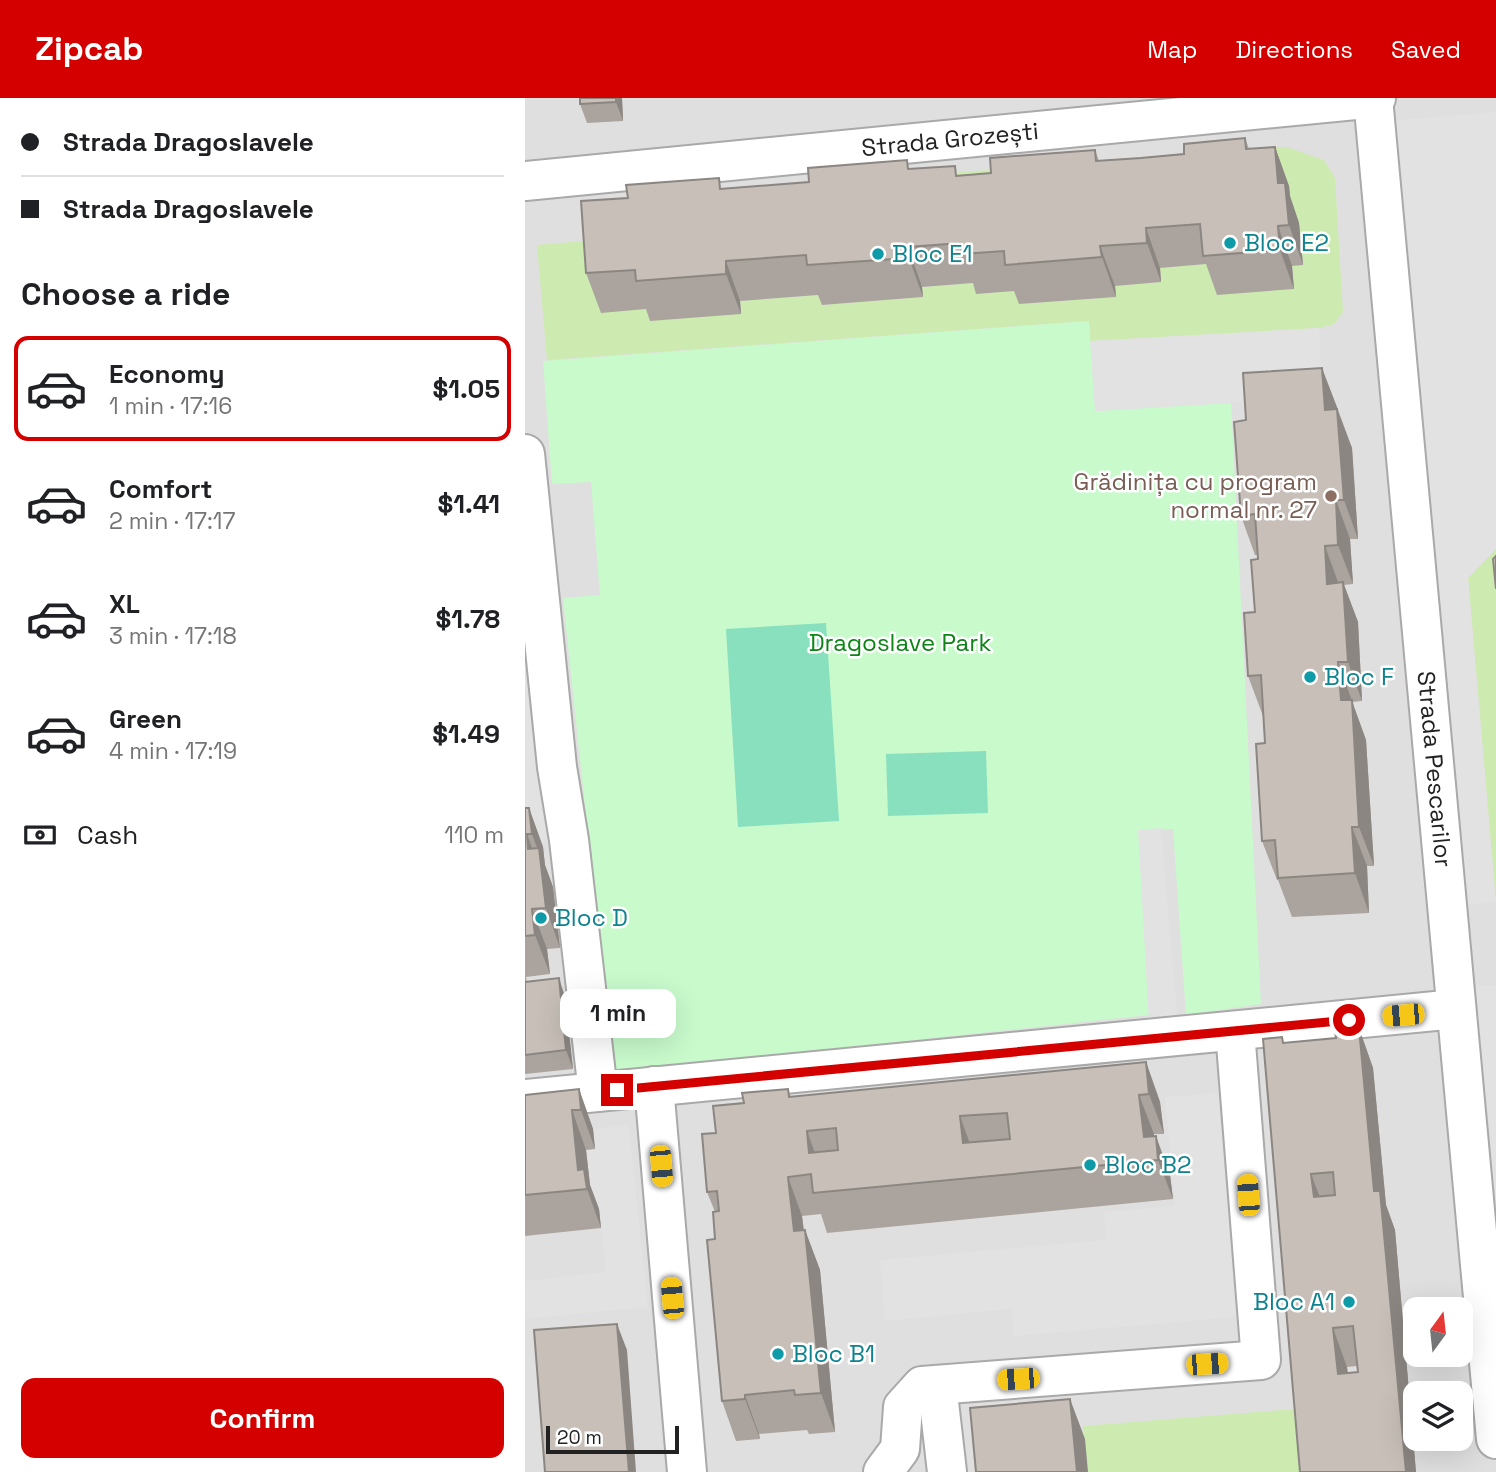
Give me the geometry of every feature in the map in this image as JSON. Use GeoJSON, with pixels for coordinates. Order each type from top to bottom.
{"type":"FeatureCollection","features":[{"type":"Feature","properties":{"kind":"street","name":"Strada Grozești"},"geometry":{"type":"LineString","coordinates":[[525,181],[1375,98]]}},
{"type":"Feature","properties":{"kind":"street","name":"Strada Pescarilor"},"geometry":{"type":"LineString","coordinates":[[1375,98],[1496,1439]]}},
{"type":"Feature","properties":{"kind":"street"},"geometry":{"type":"LineString","coordinates":[[525,454],[557,767],[569,840],[598,1092]]}},
{"type":"Feature","properties":{"kind":"street"},"geometry":{"type":"LineString","coordinates":[[525,1099],[1457,1009]]}},
{"type":"Feature","properties":{"kind":"street"},"geometry":{"type":"LineString","coordinates":[[883,1472],[899,1449],[902,1407],[922,1386],[1261,1360],[1235,1031]]}},
{"type":"Feature","properties":{"kind":"street"},"geometry":{"type":"LineString","coordinates":[[654,1086],[687,1472]]}},
{"type":"Feature","properties":{"kind":"street"},"geometry":{"type":"LineString","coordinates":[[937,1385],[947,1472]]}},
{"type":"Feature","properties":{"kind":"shaded area"},"geometry":{"type":"Polygon","coordinates":[[[525,98],[1496,98],[1496,1472],[525,1472],[525,98]]]}},
{"type":"Feature","properties":{"kind":"shaded area"},"geometry":{"type":"Polygon","coordinates":[[[1496,112],[1496,549],[1468,578],[1496,902],[1458,905],[1390,121],[1496,112]]]}},
{"type":"Feature","properties":{"kind":"shaded area"},"geometry":{"type":"Polygon","coordinates":[[[1319,328],[1323,397],[1095,411],[1090,341],[1319,328]]]}},
{"type":"Feature","properties":{"kind":"shaded area"},"geometry":{"type":"Polygon","coordinates":[[[525,454],[569,840],[525,844],[525,454]]]}},
{"type":"Feature","properties":{"kind":"shaded area"},"geometry":{"type":"Polygon","coordinates":[[[1161,828],[1179,1036],[1150,1039],[1138,830],[1161,828]]]}},
{"type":"Feature","properties":{"kind":"shaded area"},"geometry":{"type":"Polygon","coordinates":[[[1496,985],[1496,1254],[1470,986],[1496,985]]]}},
{"type":"Feature","properties":{"kind":"shaded area"},"geometry":{"type":"Polygon","coordinates":[[[1218,1093],[1237,1317],[1014,1336],[1011,1309],[885,1321],[880,1260],[1106,1240],[1104,1212],[1175,1206],[1165,1097],[1218,1093]]]}},
{"type":"Feature","properties":{"kind":"shaded area"},"geometry":{"type":"Polygon","coordinates":[[[629,1125],[648,1307],[525,1319],[525,1281],[606,1272],[599,1209],[592,1209],[586,1150],[595,1149],[593,1129],[629,1125]]]}},
{"type":"Feature","properties":{"kind":"green space"},"geometry":{"type":"Polygon","coordinates":[[[1287,147],[1324,160],[1335,178],[1343,312],[1334,324],[1319,328],[1090,341],[1088,321],[547,360],[537,245],[595,240],[649,309],[741,313],[740,301],[821,295],[822,305],[922,297],[922,287],[976,283],[1018,291],[1020,304],[1115,297],[1115,286],[1161,282],[1160,268],[1214,263],[1294,289],[1292,266],[1303,264],[1299,223],[639,197],[1287,147]]]}},
{"type":"Feature","properties":{"kind":"green space","name":"Dragoslave Park"},"geometry":{"type":"Polygon","coordinates":[[[1089,321],[1096,411],[1231,403],[1261,1004],[1186,1015],[1173,829],[1139,830],[1149,1015],[613,1072],[563,598],[600,595],[591,482],[552,484],[543,361],[1089,321]]]}},
{"type":"Feature","properties":{"kind":"green space"},"geometry":{"type":"Polygon","coordinates":[[[1496,549],[1496,904],[1468,578],[1496,549]]]}},
{"type":"Feature","properties":{"kind":"green space"},"geometry":{"type":"Polygon","coordinates":[[[826,623],[839,821],[738,827],[726,629],[826,623]]]}},
{"type":"Feature","properties":{"kind":"green space"},"geometry":{"type":"Polygon","coordinates":[[[986,751],[988,813],[888,816],[886,754],[986,751]]]}},
{"type":"Feature","properties":{"kind":"green space"},"geometry":{"type":"Polygon","coordinates":[[[1306,1408],[1312,1472],[1088,1472],[1083,1426],[1306,1408]]]}},
{"type":"Feature","properties":{"kind":"building"},"geometry":{"type":"Polygon","coordinates":[[[580,98],[616,98],[616,102],[580,104],[580,98]]]}},
{"type":"Feature","properties":{"kind":"building"},"geometry":{"type":"Polygon","coordinates":[[[1245,138],[1246,149],[1275,147],[1278,183],[1285,183],[1289,225],[1278,226],[1280,250],[1203,256],[1200,224],[1146,228],[1147,243],[1100,246],[1102,257],[1005,265],[1004,251],[962,254],[961,243],[908,247],[909,258],[807,265],[806,255],[726,261],[726,274],[636,281],[635,270],[586,273],[581,201],[628,198],[626,185],[719,178],[720,189],[809,182],[808,168],[907,160],[908,169],[955,166],[956,176],[991,173],[990,158],[1095,150],[1096,161],[1141,158],[1184,154],[1184,144],[1245,138]]]}},
{"type":"Feature","properties":{"kind":"building","name":"Bloc F"},"geometry":{"type":"Polygon","coordinates":[[[1322,368],[1325,410],[1337,409],[1344,500],[1336,500],[1338,545],[1325,546],[1327,584],[1343,582],[1348,662],[1338,662],[1341,700],[1352,700],[1359,827],[1352,827],[1355,873],[1278,878],[1275,840],[1262,841],[1256,744],[1265,743],[1261,675],[1248,676],[1244,613],[1255,612],[1251,560],[1258,559],[1255,514],[1241,516],[1234,422],[1246,420],[1243,373],[1322,368]]]}},
{"type":"Feature","properties":{"kind":"building"},"geometry":{"type":"Polygon","coordinates":[[[1496,556],[1496,589],[1493,559],[1496,556]]]}},
{"type":"Feature","properties":{"kind":"building"},"geometry":{"type":"Polygon","coordinates":[[[525,808],[529,808],[532,834],[527,834],[528,849],[539,848],[546,908],[532,909],[535,935],[525,936],[525,808]]]}},
{"type":"Feature","properties":{"kind":"building"},"geometry":{"type":"Polygon","coordinates":[[[559,978],[566,1050],[525,1055],[525,982],[559,978]]]}},
{"type":"Feature","properties":{"kind":"building","name":"Bloc A1"},"geometry":{"type":"Polygon","coordinates":[[[1359,1028],[1374,1191],[1380,1191],[1406,1472],[1300,1472],[1263,1039],[1282,1037],[1283,1043],[1336,1038],[1335,1031],[1359,1028]],[[1333,1172],[1311,1174],[1314,1197],[1335,1195],[1333,1172]],[[1353,1326],[1333,1328],[1338,1374],[1358,1372],[1353,1326]]]}},
{"type":"Feature","properties":{"kind":"building"},"geometry":{"type":"Polygon","coordinates":[[[1146,1062],[1149,1094],[1139,1095],[1144,1137],[1156,1136],[1158,1160],[813,1193],[811,1174],[788,1177],[794,1231],[805,1230],[821,1393],[795,1395],[794,1390],[745,1395],[745,1399],[722,1401],[707,1240],[715,1239],[713,1212],[719,1211],[717,1191],[707,1192],[702,1134],[716,1133],[713,1106],[744,1103],[742,1093],[788,1089],[789,1097],[1146,1062]],[[1007,1113],[960,1116],[963,1143],[1010,1139],[1007,1113]],[[836,1128],[807,1131],[809,1153],[838,1150],[836,1128]]]}},
{"type":"Feature","properties":{"kind":"building"},"geometry":{"type":"Polygon","coordinates":[[[579,1089],[581,1110],[572,1110],[578,1170],[584,1169],[587,1189],[525,1195],[525,1095],[579,1089]]]}},
{"type":"Feature","properties":{"kind":"building"},"geometry":{"type":"Polygon","coordinates":[[[617,1324],[629,1472],[545,1472],[534,1330],[617,1324]]]}},
{"type":"Feature","properties":{"kind":"building"},"geometry":{"type":"Polygon","coordinates":[[[1070,1399],[1077,1472],[976,1472],[970,1408],[1070,1399]]]}},
{"type":"Feature","properties":{"kind":"place","name":"Bloc E2"},"geometry":{"type":"Point","coordinates":[1230,243]}},
{"type":"Feature","properties":{"kind":"place","name":"Bloc E1"},"geometry":{"type":"Point","coordinates":[878,254]}},
{"type":"Feature","properties":{"kind":"place","name":"Grădinița cu program normal nr. 27"},"geometry":{"type":"Point","coordinates":[1331,496]}},
{"type":"Feature","properties":{"kind":"place","name":"Bloc F"},"geometry":{"type":"Point","coordinates":[1310,677]}},
{"type":"Feature","properties":{"kind":"place","name":"Bloc D"},"geometry":{"type":"Point","coordinates":[541,918]}},
{"type":"Feature","properties":{"kind":"place","name":"Bloc B2"},"geometry":{"type":"Point","coordinates":[1090,1165]}},
{"type":"Feature","properties":{"kind":"place","name":"Bloc A1"},"geometry":{"type":"Point","coordinates":[1349,1302]}},
{"type":"Feature","properties":{"kind":"place","name":"Bloc B1"},"geometry":{"type":"Point","coordinates":[778,1354]}},
{"type":"Feature","properties":{"kind":"route"},"geometry":{"type":"LineString","coordinates":[[617,1090],[1349,1020]]}}]}
